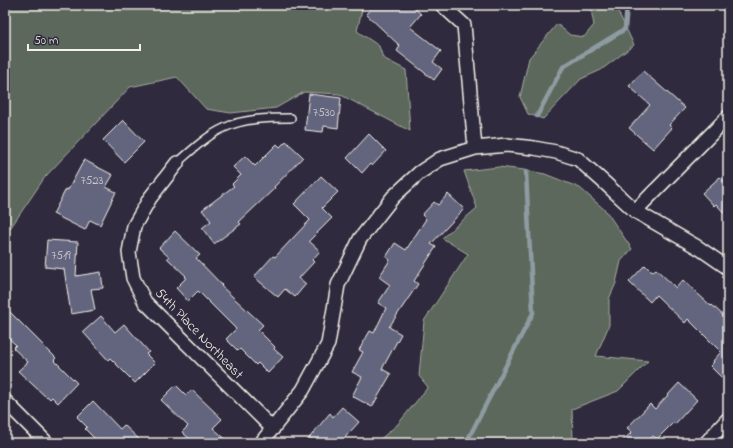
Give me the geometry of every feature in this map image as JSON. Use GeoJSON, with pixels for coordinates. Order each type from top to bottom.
{"type":"FeatureCollection","features":[{"type":"Feature","properties":{"kind":"street"},"geometry":{"type":"LineString","coordinates":[[442,5],[464,25],[475,148]]}},
{"type":"Feature","properties":{"kind":"street"},"geometry":{"type":"LineString","coordinates":[[635,211],[728,117]]}},
{"type":"Feature","properties":{"kind":"street"},"geometry":{"type":"LineString","coordinates":[[261,443],[303,390],[328,344],[338,285],[360,239],[393,197],[420,173],[440,159],[475,148],[507,145],[556,152],[578,159],[635,211],[699,248],[728,268]]}},
{"type":"Feature","properties":{"kind":"street","name":"54th Place Northeast"},"geometry":{"type":"LineString","coordinates":[[177,163],[150,198],[134,226],[129,252],[133,278],[145,302],[273,429]]}},
{"type":"Feature","properties":{"kind":"street"},"geometry":{"type":"LineString","coordinates":[[5,401],[47,443]]}},
{"type":"Feature","properties":{"kind":"street"},"geometry":{"type":"LineString","coordinates":[[706,443],[728,419]]}},
{"type":"Feature","properties":{"kind":"lane"},"geometry":{"type":"LineString","coordinates":[[177,163],[197,145],[224,128],[256,119],[291,118]]}},
{"type":"Feature","properties":{"kind":"green space"},"geometry":{"type":"Polygon","coordinates":[[[5,5],[363,5],[357,31],[379,46],[383,58],[406,70],[410,131],[339,94],[304,92],[276,108],[231,113],[206,109],[177,77],[130,87],[45,177],[5,236],[5,5]]]}},
{"type":"Feature","properties":{"kind":"green space"},"geometry":{"type":"Polygon","coordinates":[[[590,5],[615,5],[634,45],[601,70],[581,79],[543,119],[528,114],[520,97],[529,58],[557,24],[570,35],[584,37],[594,25],[590,5]]]}},
{"type":"Feature","properties":{"kind":"green space"},"geometry":{"type":"Polygon","coordinates":[[[499,167],[545,174],[580,188],[606,211],[632,249],[621,261],[616,283],[609,299],[609,325],[596,356],[648,361],[618,391],[572,409],[573,441],[563,443],[376,443],[398,424],[428,387],[419,376],[424,321],[468,254],[442,238],[477,208],[464,171],[499,167]]]}},
{"type":"Feature","properties":{"kind":"building"},"geometry":{"type":"Polygon","coordinates":[[[374,5],[411,5],[421,14],[410,27],[441,51],[433,62],[442,69],[434,80],[397,51],[400,46],[366,14],[374,5]]]}},
{"type":"Feature","properties":{"kind":"building"},"geometry":{"type":"Polygon","coordinates":[[[643,71],[685,108],[669,125],[672,128],[653,149],[629,128],[650,105],[629,86],[643,71]]]}},
{"type":"Feature","properties":{"kind":"building"},"geometry":{"type":"Polygon","coordinates":[[[309,94],[341,98],[338,128],[324,126],[323,132],[305,130],[309,94]]]}},
{"type":"Feature","properties":{"kind":"building"},"geometry":{"type":"Polygon","coordinates":[[[123,120],[144,142],[124,162],[103,140],[123,120]]]}},
{"type":"Feature","properties":{"kind":"building"},"geometry":{"type":"Polygon","coordinates":[[[369,134],[386,151],[372,166],[370,164],[362,173],[347,158],[369,134]]]}},
{"type":"Feature","properties":{"kind":"building"},"geometry":{"type":"Polygon","coordinates":[[[286,141],[303,157],[274,187],[275,188],[239,222],[241,224],[214,244],[202,228],[211,221],[202,210],[234,186],[232,184],[241,175],[233,167],[245,156],[255,166],[277,144],[280,147],[286,141]]]}},
{"type":"Feature","properties":{"kind":"building"},"geometry":{"type":"Polygon","coordinates":[[[84,160],[113,175],[106,187],[116,192],[100,225],[90,220],[85,230],[53,214],[84,160]]]}},
{"type":"Feature","properties":{"kind":"building"},"geometry":{"type":"Polygon","coordinates":[[[321,176],[338,192],[322,208],[332,218],[309,241],[320,251],[312,260],[314,262],[299,278],[306,284],[295,297],[285,289],[278,297],[254,277],[310,220],[294,204],[321,176]]]}},
{"type":"Feature","properties":{"kind":"building"},"geometry":{"type":"Polygon","coordinates":[[[720,177],[728,185],[728,217],[716,204],[714,206],[702,193],[720,177]]]}},
{"type":"Feature","properties":{"kind":"building"},"geometry":{"type":"Polygon","coordinates":[[[448,194],[464,209],[431,244],[436,247],[414,281],[418,284],[389,327],[401,334],[382,369],[391,374],[372,407],[352,396],[362,377],[352,372],[363,352],[359,350],[370,331],[374,333],[386,308],[378,303],[390,285],[379,277],[390,260],[386,257],[395,243],[406,250],[426,219],[422,215],[434,202],[438,205],[448,194]]]}},
{"type":"Feature","properties":{"kind":"building"},"geometry":{"type":"Polygon","coordinates":[[[175,231],[200,255],[196,258],[222,285],[221,286],[263,325],[258,330],[283,357],[268,373],[258,363],[256,365],[240,349],[238,351],[226,339],[236,329],[198,291],[188,301],[176,288],[186,278],[186,276],[159,248],[175,231]]]}},
{"type":"Feature","properties":{"kind":"building"},"geometry":{"type":"Polygon","coordinates":[[[47,240],[78,242],[76,276],[101,272],[103,288],[91,289],[95,310],[71,314],[64,269],[45,267],[47,240]]]}},
{"type":"Feature","properties":{"kind":"building"},"geometry":{"type":"Polygon","coordinates":[[[645,265],[652,272],[656,269],[676,288],[683,280],[728,320],[728,384],[710,366],[721,352],[688,319],[685,323],[656,295],[650,302],[629,282],[645,265]]]}},
{"type":"Feature","properties":{"kind":"building"},"geometry":{"type":"Polygon","coordinates":[[[5,307],[56,358],[54,360],[77,383],[58,403],[52,397],[50,399],[47,396],[46,397],[18,371],[28,362],[13,348],[16,345],[5,335],[5,307]]]}},
{"type":"Feature","properties":{"kind":"building"},"geometry":{"type":"Polygon","coordinates":[[[101,316],[115,332],[124,324],[149,352],[146,354],[155,363],[135,383],[110,358],[108,360],[83,332],[101,316]]]}},
{"type":"Feature","properties":{"kind":"building"},"geometry":{"type":"Polygon","coordinates":[[[679,383],[697,400],[675,424],[673,423],[657,439],[653,436],[646,443],[620,443],[632,432],[627,428],[650,404],[655,409],[679,383]]]}},
{"type":"Feature","properties":{"kind":"building"},"geometry":{"type":"Polygon","coordinates":[[[176,385],[186,395],[192,390],[222,419],[213,428],[230,443],[194,443],[182,432],[188,426],[161,400],[176,385]]]}},
{"type":"Feature","properties":{"kind":"building"},"geometry":{"type":"Polygon","coordinates":[[[93,401],[120,429],[124,425],[143,443],[99,443],[85,429],[87,427],[77,417],[93,401]]]}},
{"type":"Feature","properties":{"kind":"building"},"geometry":{"type":"Polygon","coordinates":[[[342,407],[359,422],[340,443],[305,443],[330,413],[333,417],[342,407]]]}},
{"type":"Feature","properties":{"kind":"waterway"},"geometry":{"type":"LineString","coordinates":[[537,116],[563,67],[625,29],[627,5]]}},
{"type":"Feature","properties":{"kind":"waterway"},"geometry":{"type":"LineString","coordinates":[[466,443],[533,313],[526,172]]}}]}
